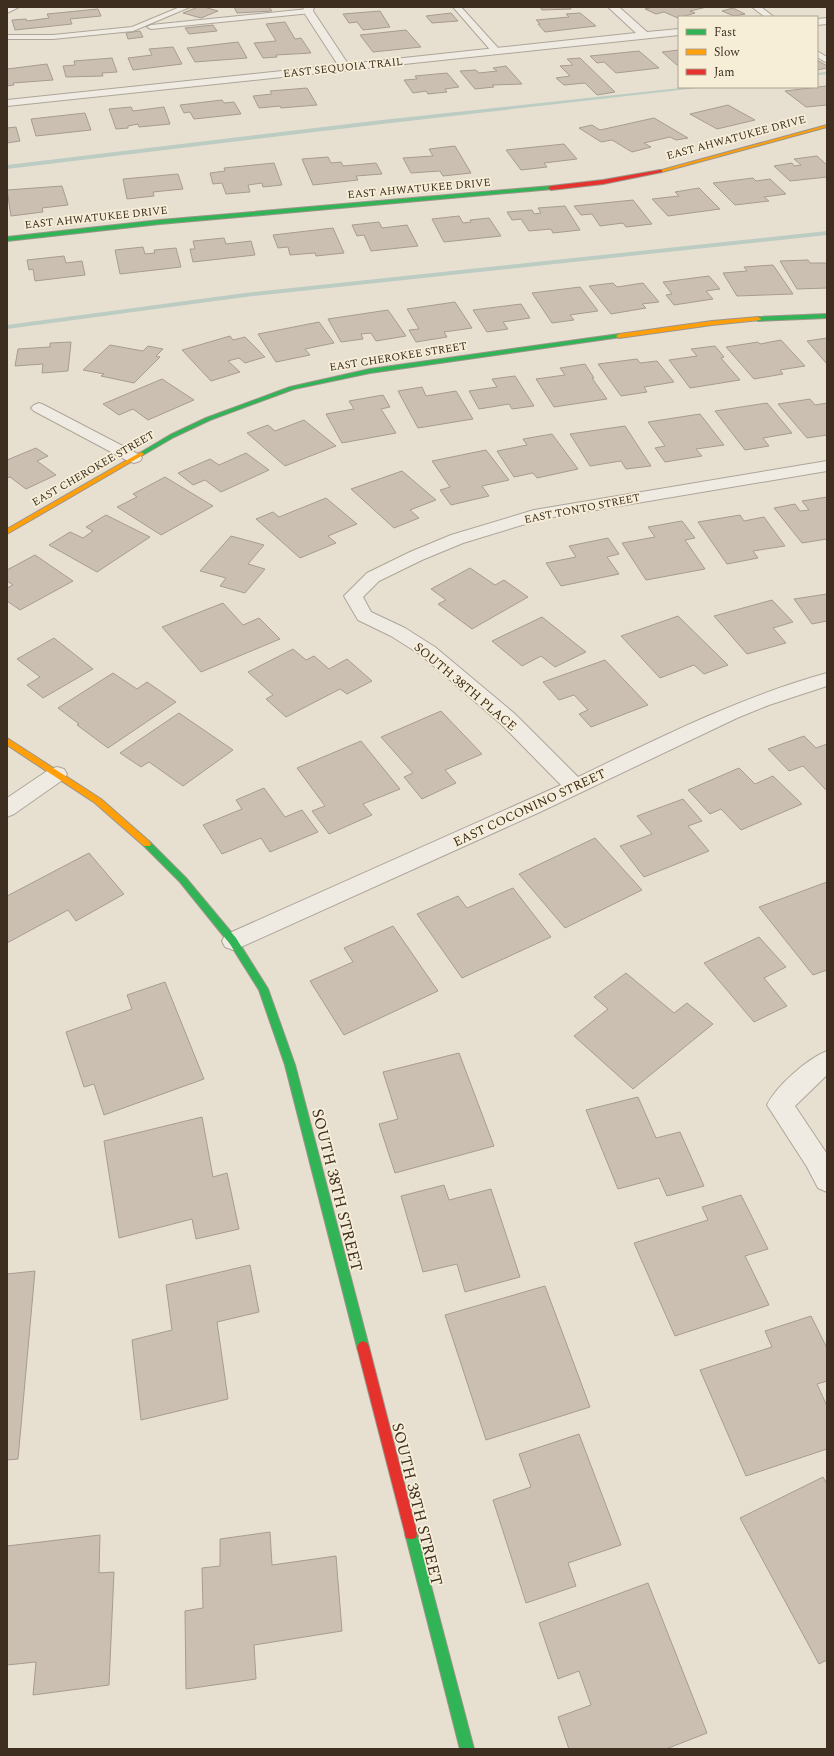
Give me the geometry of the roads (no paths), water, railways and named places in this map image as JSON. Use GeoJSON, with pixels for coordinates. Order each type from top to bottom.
{"type":"FeatureCollection","features":[{"type":"Feature","properties":{"kind":"street"},"geometry":{"type":"LineString","coordinates":[[7,10],[14,7]]}},
{"type":"Feature","properties":{"kind":"street"},"geometry":{"type":"LineString","coordinates":[[613,7],[644,35]]}},
{"type":"Feature","properties":{"kind":"street"},"geometry":{"type":"LineString","coordinates":[[309,9],[345,67]]}},
{"type":"Feature","properties":{"kind":"street","name":"EAST SEQUOIA TRAIL"},"geometry":{"type":"LineString","coordinates":[[7,103],[678,32]]}},
{"type":"Feature","properties":{"kind":"street","name":"EAST AHWATUKEE DRIVE"},"geometry":{"type":"LineString","coordinates":[[7,238],[160,222],[510,192],[603,182],[660,171],[827,126]]}},
{"type":"Feature","properties":{"kind":"street","name":"EAST CHEROKEE STREET"},"geometry":{"type":"LineString","coordinates":[[7,532],[172,436],[208,419],[292,388],[370,371],[712,323],[756,319],[827,316]]}},
{"type":"Feature","properties":{"kind":"street"},"geometry":{"type":"LineString","coordinates":[[39,408],[134,458]]}},
{"type":"Feature","properties":{"kind":"street","name":"EAST TONTO STREET"},"geometry":{"type":"LineString","coordinates":[[353,596],[373,577],[416,556],[457,539],[540,514],[827,466]]}},
{"type":"Feature","properties":{"kind":"street","name":"SOUTH 38TH PLACE"},"geometry":{"type":"LineString","coordinates":[[353,596],[364,616],[398,632],[428,651],[508,719],[575,787]]}},
{"type":"Feature","properties":{"kind":"street","name":"EAST COCONINO STREET"},"geometry":{"type":"LineString","coordinates":[[233,941],[575,787],[723,717],[771,697],[827,679]]}},
{"type":"Feature","properties":{"kind":"street","name":"SOUTH 38TH STREET"},"geometry":{"type":"LineString","coordinates":[[7,741],[98,801],[143,840],[183,880],[233,941],[263,989],[290,1065],[444,1666],[467,1749]]}},
{"type":"Feature","properties":{"kind":"street"},"geometry":{"type":"LineString","coordinates":[[7,809],[58,774]]}},
{"type":"Feature","properties":{"kind":"street"},"geometry":{"type":"LineString","coordinates":[[827,1062],[815,1069],[780,1105],[816,1159],[827,1180]]}},
{"type":"Feature","properties":{"kind":"lane"},"geometry":{"type":"LineString","coordinates":[[133,29],[186,7]]}},
{"type":"Feature","properties":{"kind":"lane"},"geometry":{"type":"LineString","coordinates":[[457,7],[496,51]]}},
{"type":"Feature","properties":{"kind":"lane"},"geometry":{"type":"LineString","coordinates":[[756,7],[769,16]]}},
{"type":"Feature","properties":{"kind":"lane"},"geometry":{"type":"LineString","coordinates":[[7,37],[53,37],[309,9]]}},
{"type":"Feature","properties":{"kind":"lane"},"geometry":{"type":"LineString","coordinates":[[818,54],[827,61]]}},
{"type":"Feature","properties":{"kind":"waterway"},"geometry":{"type":"LineString","coordinates":[[818,74],[827,73]]}},
{"type":"Feature","properties":{"kind":"waterway"},"geometry":{"type":"LineString","coordinates":[[7,167],[382,122],[695,88]]}},
{"type":"Feature","properties":{"kind":"waterway"},"geometry":{"type":"LineString","coordinates":[[7,327],[245,295],[827,233]]}}]}
